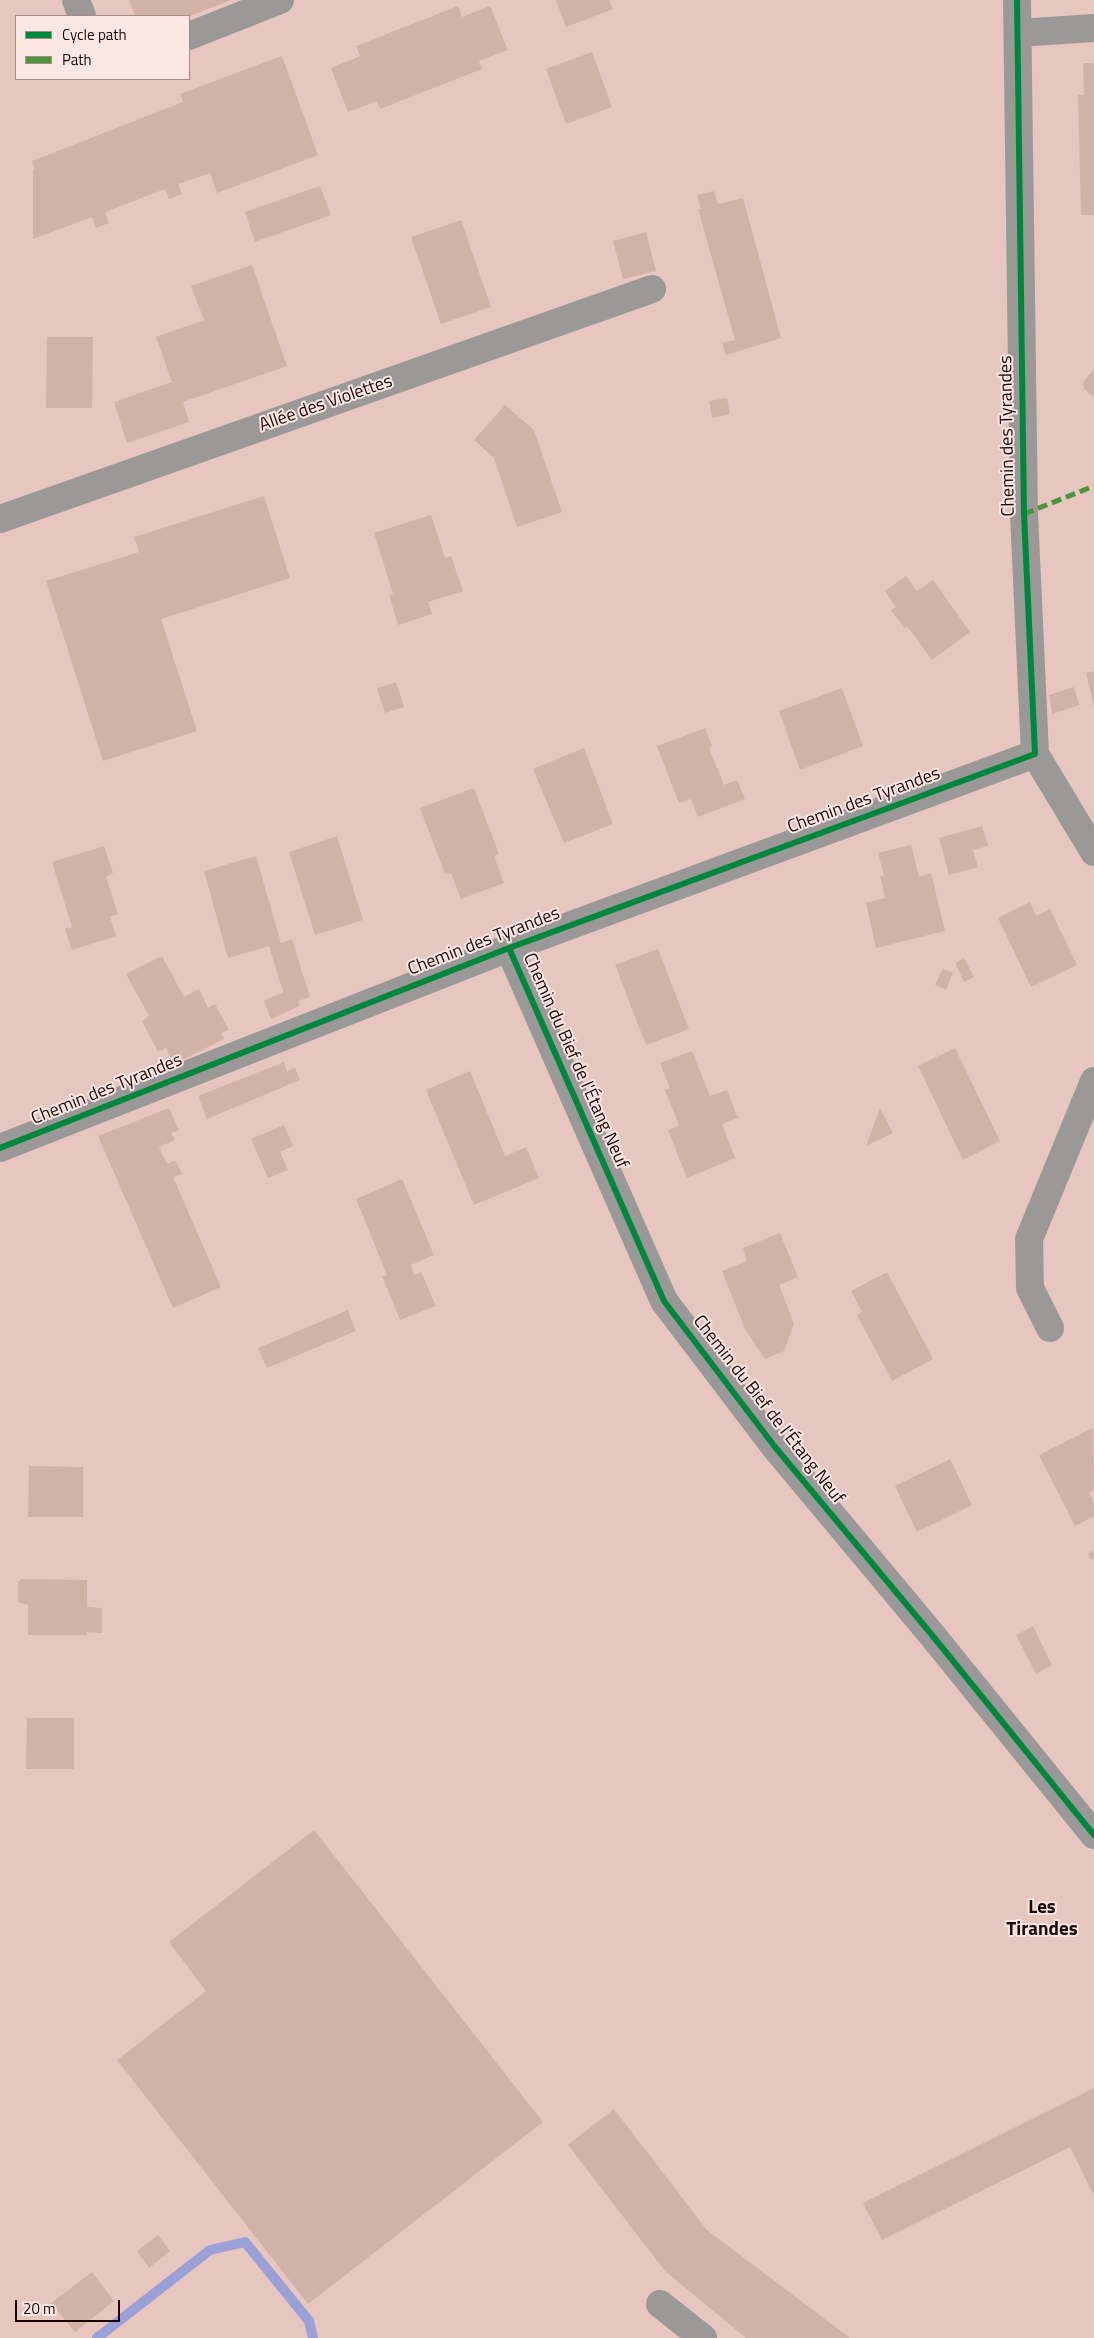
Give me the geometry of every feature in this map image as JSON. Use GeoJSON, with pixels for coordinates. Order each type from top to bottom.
{"type":"FeatureCollection","features":[{"type":"Feature","properties":{"kind":"street"},"geometry":{"type":"LineString","coordinates":[[76,0],[82,15]]}},
{"type":"Feature","properties":{"kind":"street"},"geometry":{"type":"LineString","coordinates":[[190,36],[280,0]]}},
{"type":"Feature","properties":{"kind":"street","name":"Chemin des Tyrandes"},"geometry":{"type":"LineString","coordinates":[[0,1148],[508,948],[1035,754],[1024,514],[1017,0]]}},
{"type":"Feature","properties":{"kind":"street"},"geometry":{"type":"LineString","coordinates":[[1018,33],[1094,28]]}},
{"type":"Feature","properties":{"kind":"street","name":"Allée des Violettes"},"geometry":{"type":"LineString","coordinates":[[0,519],[652,289]]}},
{"type":"Feature","properties":{"kind":"street"},"geometry":{"type":"LineString","coordinates":[[1035,754],[1094,852]]}},
{"type":"Feature","properties":{"kind":"street","name":"Chemin du Bief de l'Étang Neuf"},"geometry":{"type":"LineString","coordinates":[[508,948],[664,1301],[775,1447],[932,1635],[1094,1835]]}},
{"type":"Feature","properties":{"kind":"street"},"geometry":{"type":"LineString","coordinates":[[1050,1328],[1030,1288],[1029,1239],[1094,1081]]}},
{"type":"Feature","properties":{"kind":"street"},"geometry":{"type":"LineString","coordinates":[[660,2304],[703,2338]]}},
{"type":"Feature","properties":{"kind":"building"},"geometry":{"type":"Polygon","coordinates":[[[129,0],[231,0],[190,16],[135,15],[129,0]]]}},
{"type":"Feature","properties":{"kind":"building"},"geometry":{"type":"Polygon","coordinates":[[[556,0],[609,0],[613,9],[566,27],[556,0]]]}},
{"type":"Feature","properties":{"kind":"building"},"geometry":{"type":"Polygon","coordinates":[[[458,6],[462,17],[490,6],[508,50],[479,61],[482,69],[380,109],[377,101],[348,112],[331,68],[360,56],[356,46],[458,6]]]}},
{"type":"Feature","properties":{"kind":"building"},"geometry":{"type":"Polygon","coordinates":[[[592,52],[612,107],[566,124],[546,69],[592,52]]]}},
{"type":"Feature","properties":{"kind":"building"},"geometry":{"type":"Polygon","coordinates":[[[282,56],[318,155],[217,193],[210,173],[178,184],[182,194],[169,199],[165,189],[105,212],[109,223],[96,228],[92,217],[33,239],[33,170],[35,169],[32,161],[183,102],[180,94],[282,56]]]}},
{"type":"Feature","properties":{"kind":"building"},"geometry":{"type":"Polygon","coordinates":[[[1083,63],[1094,63],[1094,215],[1081,215],[1078,95],[1084,95],[1083,63]]]}},
{"type":"Feature","properties":{"kind":"building"},"geometry":{"type":"Polygon","coordinates":[[[320,186],[331,215],[255,242],[245,212],[320,186]]]}},
{"type":"Feature","properties":{"kind":"building"},"geometry":{"type":"Polygon","coordinates":[[[714,191],[718,204],[743,198],[781,338],[726,355],[722,343],[735,340],[698,209],[701,209],[697,195],[714,191]]]}},
{"type":"Feature","properties":{"kind":"building"},"geometry":{"type":"Polygon","coordinates":[[[461,220],[491,307],[441,324],[411,237],[461,220]]]}},
{"type":"Feature","properties":{"kind":"building"},"geometry":{"type":"Polygon","coordinates":[[[646,232],[656,271],[623,279],[613,241],[646,232]]]}},
{"type":"Feature","properties":{"kind":"building"},"geometry":{"type":"Polygon","coordinates":[[[252,265],[287,366],[183,402],[189,422],[127,443],[114,402],[172,382],[156,337],[204,320],[191,286],[252,265]]]}},
{"type":"Feature","properties":{"kind":"building"},"geometry":{"type":"Polygon","coordinates":[[[47,337],[93,337],[92,408],[46,408],[47,337]]]}},
{"type":"Feature","properties":{"kind":"building"},"geometry":{"type":"Polygon","coordinates":[[[1094,369],[1094,397],[1084,389],[1083,382],[1094,369]]]}},
{"type":"Feature","properties":{"kind":"building"},"geometry":{"type":"Polygon","coordinates":[[[727,398],[730,414],[712,418],[709,401],[727,398]]]}},
{"type":"Feature","properties":{"kind":"building"},"geometry":{"type":"Polygon","coordinates":[[[505,405],[534,430],[562,512],[517,527],[494,458],[474,440],[505,405]]]}},
{"type":"Feature","properties":{"kind":"building"},"geometry":{"type":"Polygon","coordinates":[[[264,496],[290,578],[161,619],[197,731],[103,761],[46,581],[139,552],[134,537],[264,496]]]}},
{"type":"Feature","properties":{"kind":"building"},"geometry":{"type":"Polygon","coordinates":[[[431,515],[445,558],[451,556],[463,591],[428,602],[432,614],[398,625],[389,595],[393,594],[374,533],[431,515]]]}},
{"type":"Feature","properties":{"kind":"building"},"geometry":{"type":"Polygon","coordinates":[[[906,576],[917,591],[933,580],[970,632],[932,660],[907,626],[904,628],[891,610],[896,607],[885,591],[906,576]]]}},
{"type":"Feature","properties":{"kind":"building"},"geometry":{"type":"Polygon","coordinates":[[[1094,671],[1094,706],[1086,673],[1094,671]]]}},
{"type":"Feature","properties":{"kind":"building"},"geometry":{"type":"Polygon","coordinates":[[[396,682],[404,707],[385,713],[377,688],[396,682]]]}},
{"type":"Feature","properties":{"kind":"building"},"geometry":{"type":"Polygon","coordinates":[[[1074,687],[1079,705],[1052,714],[1049,695],[1074,687]]]}},
{"type":"Feature","properties":{"kind":"building"},"geometry":{"type":"Polygon","coordinates":[[[842,688],[863,746],[800,770],[779,711],[842,688]]]}},
{"type":"Feature","properties":{"kind":"building"},"geometry":{"type":"Polygon","coordinates":[[[705,728],[712,746],[709,748],[724,785],[737,780],[745,799],[698,817],[691,799],[679,803],[657,746],[705,728]]]}},
{"type":"Feature","properties":{"kind":"building"},"geometry":{"type":"Polygon","coordinates":[[[584,748],[613,824],[564,843],[533,769],[584,748]]]}},
{"type":"Feature","properties":{"kind":"building"},"geometry":{"type":"Polygon","coordinates":[[[474,788],[499,854],[494,856],[504,883],[461,899],[451,873],[445,874],[420,808],[474,788]]]}},
{"type":"Feature","properties":{"kind":"building"},"geometry":{"type":"Polygon","coordinates":[[[982,826],[988,846],[973,850],[978,867],[949,875],[939,838],[982,826]]]}},
{"type":"Feature","properties":{"kind":"building"},"geometry":{"type":"Polygon","coordinates":[[[337,836],[363,920],[315,935],[289,852],[337,836]]]}},
{"type":"Feature","properties":{"kind":"building"},"geometry":{"type":"Polygon","coordinates":[[[911,845],[919,877],[931,873],[945,931],[876,948],[866,903],[885,898],[880,876],[884,876],[878,853],[911,845]]]}},
{"type":"Feature","properties":{"kind":"building"},"geometry":{"type":"Polygon","coordinates":[[[104,846],[113,873],[106,877],[118,914],[110,917],[116,936],[72,950],[65,929],[72,927],[52,862],[104,846]]]}},
{"type":"Feature","properties":{"kind":"building"},"geometry":{"type":"Polygon","coordinates":[[[256,856],[281,943],[292,939],[310,997],[298,1001],[300,1006],[271,1019],[264,1001],[283,992],[269,946],[228,958],[204,871],[256,856]]]}},
{"type":"Feature","properties":{"kind":"building"},"geometry":{"type":"Polygon","coordinates":[[[1030,902],[1036,916],[1050,909],[1077,965],[1031,987],[998,918],[1030,902]]]}},
{"type":"Feature","properties":{"kind":"building"},"geometry":{"type":"Polygon","coordinates":[[[658,949],[689,1029],[646,1045],[615,965],[658,949]]]}},
{"type":"Feature","properties":{"kind":"building"},"geometry":{"type":"Polygon","coordinates":[[[162,956],[184,997],[199,989],[208,1008],[215,1004],[229,1030],[221,1033],[224,1039],[174,1064],[166,1048],[158,1052],[142,1021],[149,1016],[126,974],[162,956]]]}},
{"type":"Feature","properties":{"kind":"building"},"geometry":{"type":"Polygon","coordinates":[[[964,958],[974,977],[964,982],[955,963],[964,958]]]}},
{"type":"Feature","properties":{"kind":"building"},"geometry":{"type":"Polygon","coordinates":[[[943,969],[953,973],[946,990],[935,985],[943,969]]]}},
{"type":"Feature","properties":{"kind":"building"},"geometry":{"type":"Polygon","coordinates":[[[955,1048],[1000,1141],[963,1160],[918,1066],[955,1048]]]}},
{"type":"Feature","properties":{"kind":"building"},"geometry":{"type":"Polygon","coordinates":[[[692,1051],[710,1096],[727,1090],[738,1118],[722,1124],[735,1158],[687,1178],[668,1130],[679,1125],[665,1090],[670,1088],[660,1063],[692,1051]]]}},
{"type":"Feature","properties":{"kind":"building"},"geometry":{"type":"Polygon","coordinates":[[[284,1062],[287,1071],[295,1068],[300,1080],[207,1119],[198,1096],[284,1062]]]}},
{"type":"Feature","properties":{"kind":"building"},"geometry":{"type":"Polygon","coordinates":[[[470,1071],[505,1156],[526,1147],[539,1178],[474,1205],[426,1090],[470,1071]]]}},
{"type":"Feature","properties":{"kind":"building"},"geometry":{"type":"Polygon","coordinates":[[[169,1108],[179,1130],[171,1133],[175,1140],[159,1147],[167,1164],[175,1160],[182,1174],[173,1177],[221,1287],[173,1308],[98,1136],[169,1108]]]}},
{"type":"Feature","properties":{"kind":"building"},"geometry":{"type":"Polygon","coordinates":[[[880,1108],[893,1133],[866,1146],[880,1108]]]}},
{"type":"Feature","properties":{"kind":"building"},"geometry":{"type":"Polygon","coordinates":[[[284,1125],[293,1146],[280,1152],[288,1170],[268,1178],[251,1139],[284,1125]]]}},
{"type":"Feature","properties":{"kind":"building"},"geometry":{"type":"Polygon","coordinates":[[[402,1179],[434,1255],[411,1265],[414,1275],[421,1272],[436,1306],[400,1320],[382,1276],[387,1275],[356,1199],[402,1179]]]}},
{"type":"Feature","properties":{"kind":"building"},"geometry":{"type":"Polygon","coordinates":[[[780,1233],[798,1277],[779,1285],[794,1324],[784,1351],[765,1359],[745,1329],[722,1271],[747,1261],[743,1248],[780,1233]]]}},
{"type":"Feature","properties":{"kind":"building"},"geometry":{"type":"Polygon","coordinates":[[[887,1272],[933,1359],[892,1381],[857,1315],[862,1312],[851,1291],[887,1272]]]}},
{"type":"Feature","properties":{"kind":"building"},"geometry":{"type":"Polygon","coordinates":[[[348,1310],[356,1331],[267,1368],[258,1348],[348,1310]]]}},
{"type":"Feature","properties":{"kind":"building"},"geometry":{"type":"Polygon","coordinates":[[[1093,1428],[1094,1490],[1089,1493],[1094,1503],[1094,1516],[1075,1526],[1039,1455],[1093,1428]]]}},
{"type":"Feature","properties":{"kind":"building"},"geometry":{"type":"Polygon","coordinates":[[[950,1459],[972,1505],[917,1532],[895,1486],[950,1459]]]}},
{"type":"Feature","properties":{"kind":"building"},"geometry":{"type":"Polygon","coordinates":[[[29,1466],[83,1467],[83,1517],[28,1517],[29,1466]]]}},
{"type":"Feature","properties":{"kind":"building"},"geometry":{"type":"Polygon","coordinates":[[[1094,1551],[1094,1558],[1091,1560],[1088,1554],[1094,1551]]]}},
{"type":"Feature","properties":{"kind":"building"},"geometry":{"type":"Polygon","coordinates":[[[21,1579],[87,1580],[87,1607],[102,1608],[102,1633],[86,1632],[87,1635],[28,1635],[28,1605],[18,1602],[18,1582],[21,1579]]]}},
{"type":"Feature","properties":{"kind":"building"},"geometry":{"type":"Polygon","coordinates":[[[1033,1626],[1052,1665],[1036,1674],[1016,1635],[1033,1626]]]}},
{"type":"Feature","properties":{"kind":"building"},"geometry":{"type":"Polygon","coordinates":[[[27,1718],[74,1718],[74,1769],[26,1769],[27,1718]]]}},
{"type":"Feature","properties":{"kind":"building"},"geometry":{"type":"Polygon","coordinates":[[[314,1830],[543,2122],[308,2304],[117,2060],[206,1991],[169,1942],[314,1830]]]}},
{"type":"Feature","properties":{"kind":"building"},"geometry":{"type":"Polygon","coordinates":[[[1094,2088],[1094,2196],[1070,2147],[882,2240],[863,2203],[1094,2088]]]}},
{"type":"Feature","properties":{"kind":"building"},"geometry":{"type":"Polygon","coordinates":[[[614,2109],[707,2230],[850,2338],[746,2338],[665,2271],[568,2145],[614,2109]]]}},
{"type":"Feature","properties":{"kind":"building"},"geometry":{"type":"Polygon","coordinates":[[[158,2235],[170,2251],[149,2268],[137,2251],[158,2235]]]}},
{"type":"Feature","properties":{"kind":"building"},"geometry":{"type":"Polygon","coordinates":[[[92,2272],[114,2301],[75,2332],[51,2303],[92,2272]]]}},
{"type":"Feature","properties":{"kind":"waterway"},"geometry":{"type":"LineString","coordinates":[[97,2338],[210,2250],[245,2242],[309,2321],[313,2338]]}},
{"type":"Feature","properties":{"kind":"marked path"},"geometry":{"type":"LineString","coordinates":[[1024,514],[1094,486]]}},
{"type":"Feature","properties":{"kind":"cycle path"},"geometry":{"type":"LineString","coordinates":[[0,1148],[509,948],[1035,754],[1024,514],[1017,0]]}},
{"type":"Feature","properties":{"kind":"cycle path"},"geometry":{"type":"LineString","coordinates":[[509,948],[664,1301],[775,1447],[932,1635],[1094,1835]]}},
{"type":"Feature","properties":{"kind":"district","name":"Les Tirandes"},"geometry":{"type":"Point","coordinates":[1042,1919]}}]}
